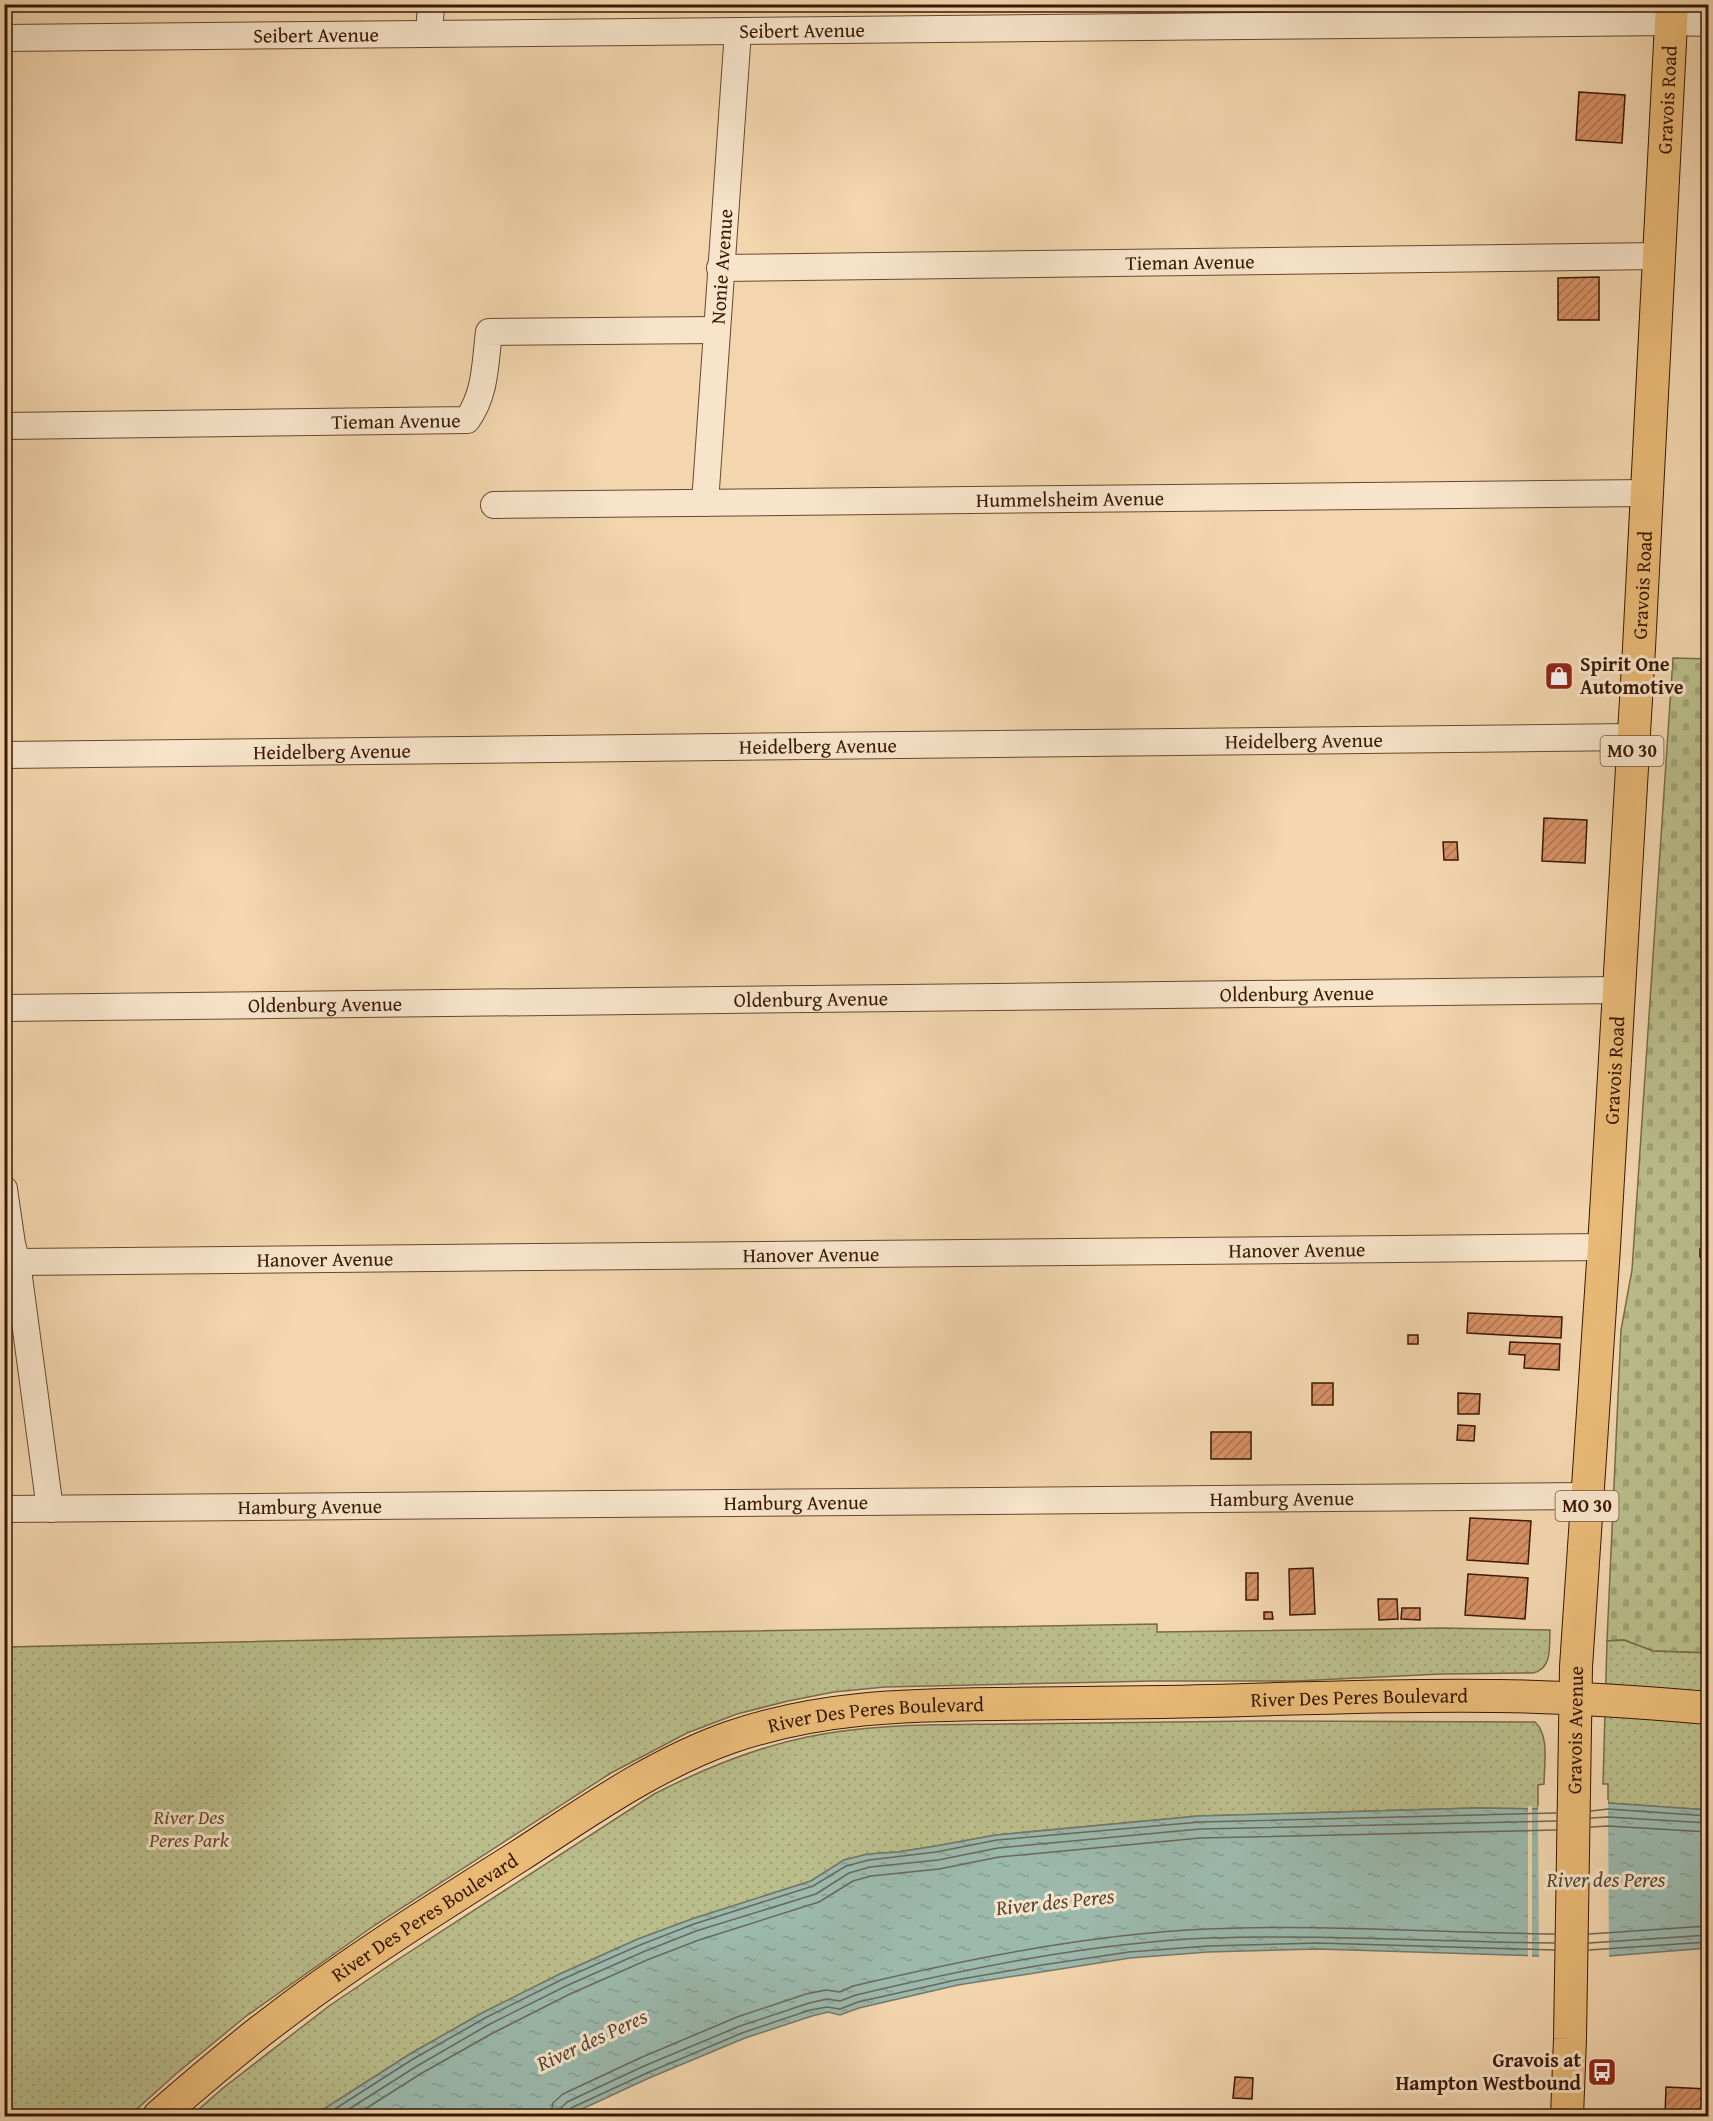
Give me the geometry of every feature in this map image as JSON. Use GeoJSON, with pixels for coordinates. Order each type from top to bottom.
{"type":"FeatureCollection","features":[{"type":"Feature","properties":{"kind":"main road","name":"Gravois Road"},"geometry":{"type":"LineString","coordinates":[[1597,1345],[1647,493],[1671,13]]}},
{"type":"Feature","properties":{"kind":"main road","name":"Gravois Avenue"},"geometry":{"type":"LineString","coordinates":[[1567,2116],[1575,1698],[1597,1345]]}},
{"type":"Feature","properties":{"kind":"main road","name":"River Des Peres Boulevard"},"geometry":{"type":"LineString","coordinates":[[159,2116],[275,2020],[381,1944],[604,1800],[662,1767],[714,1744],[790,1720],[836,1712],[929,1705],[1439,1696],[1575,1698],[1708,1708]]}},
{"type":"Feature","properties":{"kind":"street"},"geometry":{"type":"LineString","coordinates":[[429,34],[431,4]]}},
{"type":"Feature","properties":{"kind":"street","name":"Seibert Avenue"},"geometry":{"type":"LineString","coordinates":[[4,38],[738,31],[1320,14],[1671,13],[1708,23]]}},
{"type":"Feature","properties":{"kind":"street","name":"Nonie Avenue"},"geometry":{"type":"LineString","coordinates":[[705,503],[738,31]]}},
{"type":"Feature","properties":{"kind":"street","name":"Tieman Avenue"},"geometry":{"type":"LineString","coordinates":[[720,268],[1658,256]]}},
{"type":"Feature","properties":{"kind":"street","name":"Tieman Avenue"},"geometry":{"type":"LineString","coordinates":[[4,426],[467,420],[476,407],[482,391],[489,332],[717,330]]}},
{"type":"Feature","properties":{"kind":"street","name":"Hummelsheim Avenue"},"geometry":{"type":"LineString","coordinates":[[494,505],[1647,493]]}},
{"type":"Feature","properties":{"kind":"street","name":"Heidelberg Avenue"},"geometry":{"type":"LineString","coordinates":[[4,755],[1632,737]]}},
{"type":"Feature","properties":{"kind":"street","name":"Oldenburg Avenue"},"geometry":{"type":"LineString","coordinates":[[4,1008],[1618,990]]}},
{"type":"Feature","properties":{"kind":"street"},"geometry":{"type":"LineString","coordinates":[[4,1189],[11,1251],[50,1509]]}},
{"type":"Feature","properties":{"kind":"street","name":"Hanover Avenue"},"geometry":{"type":"LineString","coordinates":[[11,1251],[1604,1246]]}},
{"type":"Feature","properties":{"kind":"street","name":"Hamburg Avenue"},"geometry":{"type":"LineString","coordinates":[[4,1509],[1588,1496]]}},
{"type":"Feature","properties":{"kind":"green space"},"geometry":{"type":"Polygon","coordinates":[[[1673,658],[1708,659],[1708,1653],[1653,1651],[1624,1640],[1607,1641],[1621,1330],[1632,1270],[1673,658]]]}},
{"type":"Feature","properties":{"kind":"green space","name":"River Des Peres Park"},"geometry":{"type":"Polygon","coordinates":[[[1157,1624],[1157,1632],[1441,1628],[1550,1630],[1549,1656],[1544,1667],[1533,1673],[1441,1674],[1296,1681],[1154,1681],[885,1687],[834,1692],[737,1714],[687,1733],[611,1773],[375,1925],[245,2017],[129,2116],[5,2116],[5,1647],[1157,1624]]]}},
{"type":"Feature","properties":{"kind":"green space"},"geometry":{"type":"Polygon","coordinates":[[[1624,1640],[1653,1651],[1708,1653],[1708,1810],[1608,1803],[1608,1784],[1603,1784],[1607,1641],[1624,1640]]]}},
{"type":"Feature","properties":{"kind":"green space"},"geometry":{"type":"Polygon","coordinates":[[[1256,1721],[1535,1722],[1543,1735],[1545,1751],[1544,1784],[1538,1785],[1538,1809],[1476,1808],[1199,1816],[996,1835],[898,1852],[868,1854],[844,1860],[811,1881],[638,1939],[560,1974],[482,2013],[410,2054],[313,2116],[191,2116],[223,2088],[329,2006],[397,1960],[654,1794],[729,1760],[807,1737],[881,1727],[1256,1721]]]}},
{"type":"Feature","properties":{"kind":"water","name":"River des Peres"},"geometry":{"type":"Polygon","coordinates":[[[1608,1803],[1708,1810],[1708,1948],[1609,1956],[1318,1949],[1208,1952],[1130,1958],[958,1985],[859,2008],[840,2015],[828,2012],[812,2016],[745,2038],[649,2078],[567,2116],[313,2116],[410,2054],[482,2013],[560,1974],[638,1939],[811,1881],[844,1860],[868,1854],[898,1852],[996,1835],[1199,1816],[1476,1808],[1538,1809],[1608,1803]]]}},
{"type":"Feature","properties":{"kind":"pier"},"geometry":{"type":"Polygon","coordinates":[[[1608,1800],[1609,1959],[1539,1959],[1538,1806],[1608,1800]]]}},
{"type":"Feature","properties":{"kind":"pier"},"geometry":{"type":"Polygon","coordinates":[[[1528,1806],[1532,1806],[1532,1959],[1528,1959],[1528,1806]]]}},
{"type":"Feature","properties":{"kind":"building"},"geometry":{"type":"Polygon","coordinates":[[[1579,92],[1625,95],[1622,143],[1576,140],[1579,92]]]}},
{"type":"Feature","properties":{"kind":"building"},"geometry":{"type":"Polygon","coordinates":[[[1599,277],[1599,320],[1558,320],[1558,278],[1599,277]]]}},
{"type":"Feature","properties":{"kind":"building"},"geometry":{"type":"Polygon","coordinates":[[[1544,818],[1587,820],[1585,863],[1542,861],[1544,818]]]}},
{"type":"Feature","properties":{"kind":"building"},"geometry":{"type":"Polygon","coordinates":[[[1443,842],[1457,842],[1458,860],[1444,860],[1443,842]]]}},
{"type":"Feature","properties":{"kind":"building"},"geometry":{"type":"Polygon","coordinates":[[[1700,1249],[1707,1250],[1707,1258],[1700,1257],[1700,1249]]]}},
{"type":"Feature","properties":{"kind":"building"},"geometry":{"type":"Polygon","coordinates":[[[1468,1313],[1562,1317],[1561,1338],[1467,1333],[1468,1313]]]}},
{"type":"Feature","properties":{"kind":"building"},"geometry":{"type":"Polygon","coordinates":[[[1408,1335],[1418,1335],[1418,1344],[1408,1344],[1408,1335]]]}},
{"type":"Feature","properties":{"kind":"building"},"geometry":{"type":"Polygon","coordinates":[[[1510,1342],[1560,1344],[1559,1370],[1524,1368],[1525,1355],[1509,1354],[1510,1342]]]}},
{"type":"Feature","properties":{"kind":"building"},"geometry":{"type":"Polygon","coordinates":[[[1312,1383],[1333,1383],[1333,1405],[1312,1405],[1312,1383]]]}},
{"type":"Feature","properties":{"kind":"building"},"geometry":{"type":"Polygon","coordinates":[[[1458,1393],[1480,1394],[1479,1414],[1458,1414],[1458,1393]]]}},
{"type":"Feature","properties":{"kind":"building"},"geometry":{"type":"Polygon","coordinates":[[[1458,1425],[1475,1426],[1474,1441],[1457,1440],[1458,1425]]]}},
{"type":"Feature","properties":{"kind":"building"},"geometry":{"type":"Polygon","coordinates":[[[1211,1432],[1251,1432],[1251,1459],[1211,1459],[1211,1432]]]}},
{"type":"Feature","properties":{"kind":"building"},"geometry":{"type":"Polygon","coordinates":[[[1470,1518],[1531,1521],[1528,1564],[1467,1560],[1470,1518]]]}},
{"type":"Feature","properties":{"kind":"building"},"geometry":{"type":"Polygon","coordinates":[[[1313,1568],[1315,1614],[1290,1615],[1289,1569],[1313,1568]]]}},
{"type":"Feature","properties":{"kind":"building"},"geometry":{"type":"Polygon","coordinates":[[[1246,1573],[1258,1573],[1258,1600],[1246,1600],[1246,1573]]]}},
{"type":"Feature","properties":{"kind":"building"},"geometry":{"type":"Polygon","coordinates":[[[1468,1574],[1528,1578],[1525,1619],[1465,1615],[1468,1574]]]}},
{"type":"Feature","properties":{"kind":"building"},"geometry":{"type":"Polygon","coordinates":[[[1378,1599],[1397,1599],[1398,1619],[1379,1620],[1378,1599]]]}},
{"type":"Feature","properties":{"kind":"building"},"geometry":{"type":"Polygon","coordinates":[[[1402,1608],[1420,1608],[1420,1620],[1401,1619],[1402,1608]]]}},
{"type":"Feature","properties":{"kind":"building"},"geometry":{"type":"Polygon","coordinates":[[[1264,1612],[1272,1612],[1273,1619],[1264,1619],[1264,1612]]]}},
{"type":"Feature","properties":{"kind":"building"},"geometry":{"type":"Polygon","coordinates":[[[1235,2077],[1253,2078],[1252,2099],[1233,2098],[1235,2077]]]}},
{"type":"Feature","properties":{"kind":"building"},"geometry":{"type":"Polygon","coordinates":[[[1666,2087],[1708,2089],[1708,2116],[1665,2116],[1666,2087]]]}},
{"type":"Feature","properties":{"kind":"place","name":"Spirit One Automotive"},"geometry":{"type":"Point","coordinates":[1559,676]}},
{"type":"Feature","properties":{"kind":"place","name":"Gravois at Hampton Westbound"},"geometry":{"type":"Point","coordinates":[1602,2072]}}]}
